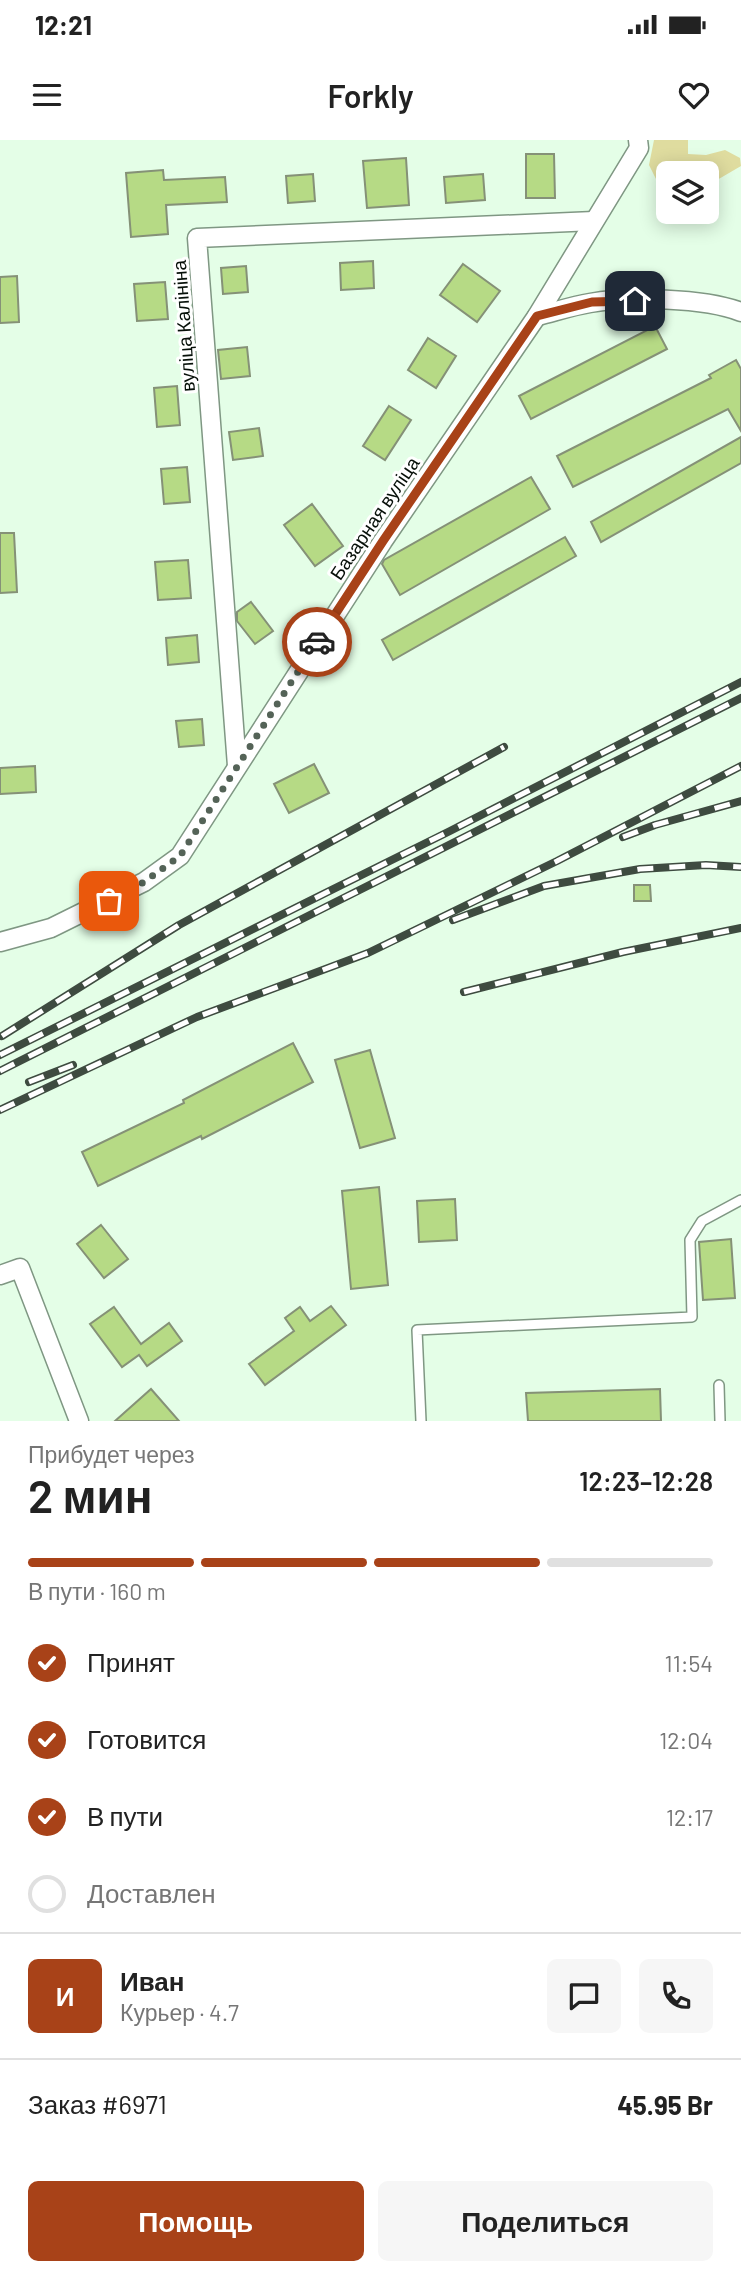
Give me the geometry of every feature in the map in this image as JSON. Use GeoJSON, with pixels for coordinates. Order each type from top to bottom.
{"type":"FeatureCollection","features":[{"type":"Feature","properties":{"kind":"street","name":"Базарная вуліца"},"geometry":{"type":"LineString","coordinates":[[0,942],[51,928],[86,912],[144,882],[180,856],[383,541],[537,316],[639,148],[638,140]]}},
{"type":"Feature","properties":{"kind":"street","name":"вуліца Калініна"},"geometry":{"type":"LineString","coordinates":[[237,766],[197,238],[594,221]]}},
{"type":"Feature","properties":{"kind":"street"},"geometry":{"type":"LineString","coordinates":[[537,316],[592,302],[657,300],[727,306],[741,312]]}},
{"type":"Feature","properties":{"kind":"street"},"geometry":{"type":"LineString","coordinates":[[0,1275],[20,1268],[79,1421]]}},
{"type":"Feature","properties":{"kind":"lane"},"geometry":{"type":"LineString","coordinates":[[421,1421],[417,1330],[692,1317],[690,1240],[702,1221],[741,1200]]}},
{"type":"Feature","properties":{"kind":"lane"},"geometry":{"type":"LineString","coordinates":[[719,1385],[720,1421]]}},
{"type":"Feature","properties":{"kind":"shaded area"},"geometry":{"type":"Polygon","coordinates":[[[654,140],[688,140],[688,154],[706,155],[725,150],[740,158],[741,166],[719,179],[719,161],[656,161],[656,179],[649,165],[654,140]]]}},
{"type":"Feature","properties":{"kind":"building"},"geometry":{"type":"Polygon","coordinates":[[[526,154],[554,154],[555,198],[526,198],[526,154]]]}},
{"type":"Feature","properties":{"kind":"building"},"geometry":{"type":"Polygon","coordinates":[[[406,158],[409,205],[367,208],[363,161],[406,158]]]}},
{"type":"Feature","properties":{"kind":"building"},"geometry":{"type":"Polygon","coordinates":[[[163,170],[164,180],[225,177],[227,202],[166,205],[168,234],[131,237],[126,173],[163,170]]]}},
{"type":"Feature","properties":{"kind":"building"},"geometry":{"type":"Polygon","coordinates":[[[313,174],[315,201],[288,203],[286,176],[313,174]]]}},
{"type":"Feature","properties":{"kind":"building"},"geometry":{"type":"Polygon","coordinates":[[[483,174],[485,200],[446,203],[444,177],[483,174]]]}},
{"type":"Feature","properties":{"kind":"building"},"geometry":{"type":"Polygon","coordinates":[[[373,261],[374,288],[341,290],[340,263],[373,261]]]}},
{"type":"Feature","properties":{"kind":"building"},"geometry":{"type":"Polygon","coordinates":[[[463,264],[500,291],[477,322],[440,295],[463,264]]]}},
{"type":"Feature","properties":{"kind":"building"},"geometry":{"type":"Polygon","coordinates":[[[246,266],[248,292],[223,294],[221,268],[246,266]]]}},
{"type":"Feature","properties":{"kind":"building"},"geometry":{"type":"Polygon","coordinates":[[[17,276],[19,322],[0,323],[0,277],[17,276]]]}},
{"type":"Feature","properties":{"kind":"building"},"geometry":{"type":"Polygon","coordinates":[[[165,282],[168,319],[137,321],[134,284],[165,282]]]}},
{"type":"Feature","properties":{"kind":"building"},"geometry":{"type":"Polygon","coordinates":[[[655,326],[667,349],[531,419],[519,396],[655,326]]]}},
{"type":"Feature","properties":{"kind":"building"},"geometry":{"type":"Polygon","coordinates":[[[428,338],[456,356],[436,388],[408,370],[428,338]]]}},
{"type":"Feature","properties":{"kind":"building"},"geometry":{"type":"Polygon","coordinates":[[[247,347],[250,376],[221,379],[218,350],[247,347]]]}},
{"type":"Feature","properties":{"kind":"building"},"geometry":{"type":"Polygon","coordinates":[[[736,360],[741,369],[741,431],[728,409],[573,487],[557,456],[711,378],[709,375],[736,360]]]}},
{"type":"Feature","properties":{"kind":"building"},"geometry":{"type":"Polygon","coordinates":[[[177,386],[180,425],[157,427],[154,388],[177,386]]]}},
{"type":"Feature","properties":{"kind":"building"},"geometry":{"type":"Polygon","coordinates":[[[389,406],[411,420],[385,460],[363,446],[389,406]]]}},
{"type":"Feature","properties":{"kind":"building"},"geometry":{"type":"Polygon","coordinates":[[[259,428],[263,456],[233,460],[229,432],[259,428]]]}},
{"type":"Feature","properties":{"kind":"building"},"geometry":{"type":"Polygon","coordinates":[[[741,437],[741,463],[601,542],[591,522],[741,437]]]}},
{"type":"Feature","properties":{"kind":"building"},"geometry":{"type":"Polygon","coordinates":[[[187,467],[190,502],[164,504],[161,469],[187,467]]]}},
{"type":"Feature","properties":{"kind":"building"},"geometry":{"type":"Polygon","coordinates":[[[531,477],[550,509],[400,595],[382,564],[384,560],[531,477]]]}},
{"type":"Feature","properties":{"kind":"building"},"geometry":{"type":"Polygon","coordinates":[[[312,504],[343,546],[315,566],[284,525],[312,504]]]}},
{"type":"Feature","properties":{"kind":"building"},"geometry":{"type":"Polygon","coordinates":[[[0,533],[14,533],[17,592],[0,593],[0,533]]]}},
{"type":"Feature","properties":{"kind":"building"},"geometry":{"type":"Polygon","coordinates":[[[565,537],[576,556],[393,660],[382,640],[565,537]]]}},
{"type":"Feature","properties":{"kind":"building"},"geometry":{"type":"Polygon","coordinates":[[[188,560],[191,598],[158,600],[155,562],[188,560]]]}},
{"type":"Feature","properties":{"kind":"building"},"geometry":{"type":"Polygon","coordinates":[[[251,602],[273,631],[255,644],[237,621],[237,612],[251,602]]]}},
{"type":"Feature","properties":{"kind":"building"},"geometry":{"type":"Polygon","coordinates":[[[197,635],[199,662],[168,665],[166,638],[197,635]]]}},
{"type":"Feature","properties":{"kind":"building"},"geometry":{"type":"Polygon","coordinates":[[[202,719],[204,745],[179,747],[176,721],[202,719]]]}},
{"type":"Feature","properties":{"kind":"building"},"geometry":{"type":"Polygon","coordinates":[[[314,764],[329,793],[289,813],[274,784],[314,764]]]}},
{"type":"Feature","properties":{"kind":"building"},"geometry":{"type":"Polygon","coordinates":[[[35,766],[36,792],[0,794],[0,768],[35,766]]]}},
{"type":"Feature","properties":{"kind":"building"},"geometry":{"type":"Polygon","coordinates":[[[634,885],[650,885],[651,901],[634,901],[634,885]]]}},
{"type":"Feature","properties":{"kind":"building"},"geometry":{"type":"Polygon","coordinates":[[[293,1043],[313,1082],[202,1139],[201,1136],[98,1186],[82,1152],[184,1103],[183,1100],[293,1043]]]}},
{"type":"Feature","properties":{"kind":"building"},"geometry":{"type":"Polygon","coordinates":[[[370,1050],[395,1138],[360,1148],[335,1060],[370,1050]]]}},
{"type":"Feature","properties":{"kind":"building"},"geometry":{"type":"Polygon","coordinates":[[[379,1187],[388,1285],[351,1289],[342,1191],[379,1187]]]}},
{"type":"Feature","properties":{"kind":"building"},"geometry":{"type":"Polygon","coordinates":[[[455,1199],[457,1240],[419,1242],[417,1201],[455,1199]]]}},
{"type":"Feature","properties":{"kind":"building"},"geometry":{"type":"Polygon","coordinates":[[[101,1225],[128,1259],[104,1278],[77,1244],[101,1225]]]}},
{"type":"Feature","properties":{"kind":"building"},"geometry":{"type":"Polygon","coordinates":[[[731,1239],[735,1298],[703,1300],[699,1242],[731,1239]]]}},
{"type":"Feature","properties":{"kind":"building"},"geometry":{"type":"Polygon","coordinates":[[[331,1306],[346,1325],[265,1385],[249,1364],[294,1331],[285,1318],[300,1307],[310,1321],[331,1306]]]}},
{"type":"Feature","properties":{"kind":"building"},"geometry":{"type":"Polygon","coordinates":[[[114,1307],[141,1344],[169,1323],[182,1341],[147,1366],[139,1355],[122,1367],[90,1324],[114,1307]]]}},
{"type":"Feature","properties":{"kind":"building"},"geometry":{"type":"Polygon","coordinates":[[[151,1389],[179,1421],[115,1421],[151,1389]]]}},
{"type":"Feature","properties":{"kind":"building"},"geometry":{"type":"Polygon","coordinates":[[[660,1389],[661,1421],[528,1421],[526,1393],[660,1389]]]}},
{"type":"Feature","properties":{"kind":"railway"},"geometry":{"type":"LineString","coordinates":[[0,1055],[450,831],[741,682]]}},
{"type":"Feature","properties":{"kind":"railway"},"geometry":{"type":"LineString","coordinates":[[0,1071],[741,698]]}},
{"type":"Feature","properties":{"kind":"railway"},"geometry":{"type":"LineString","coordinates":[[2,1036],[179,925],[504,747]]}},
{"type":"Feature","properties":{"kind":"railway"},"geometry":{"type":"LineString","coordinates":[[0,1110],[197,1017],[368,953],[557,861],[741,766]]}},
{"type":"Feature","properties":{"kind":"railway"},"geometry":{"type":"LineString","coordinates":[[623,837],[655,825],[741,801]]}},
{"type":"Feature","properties":{"kind":"railway"},"geometry":{"type":"LineString","coordinates":[[453,920],[544,886],[640,869],[706,865],[741,867]]}},
{"type":"Feature","properties":{"kind":"railway"},"geometry":{"type":"LineString","coordinates":[[464,992],[623,952],[741,928]]}},
{"type":"Feature","properties":{"kind":"railway"},"geometry":{"type":"LineString","coordinates":[[29,1082],[73,1065]]}},
{"type":"Feature","properties":{"kind":"way so far"},"geometry":{"type":"LineString","coordinates":[[109,901],[144,882],[180,856],[317,642]]}},
{"type":"Feature","properties":{"kind":"route"},"geometry":{"type":"LineString","coordinates":[[317,642],[537,316],[592,302],[635,301]]}}]}
